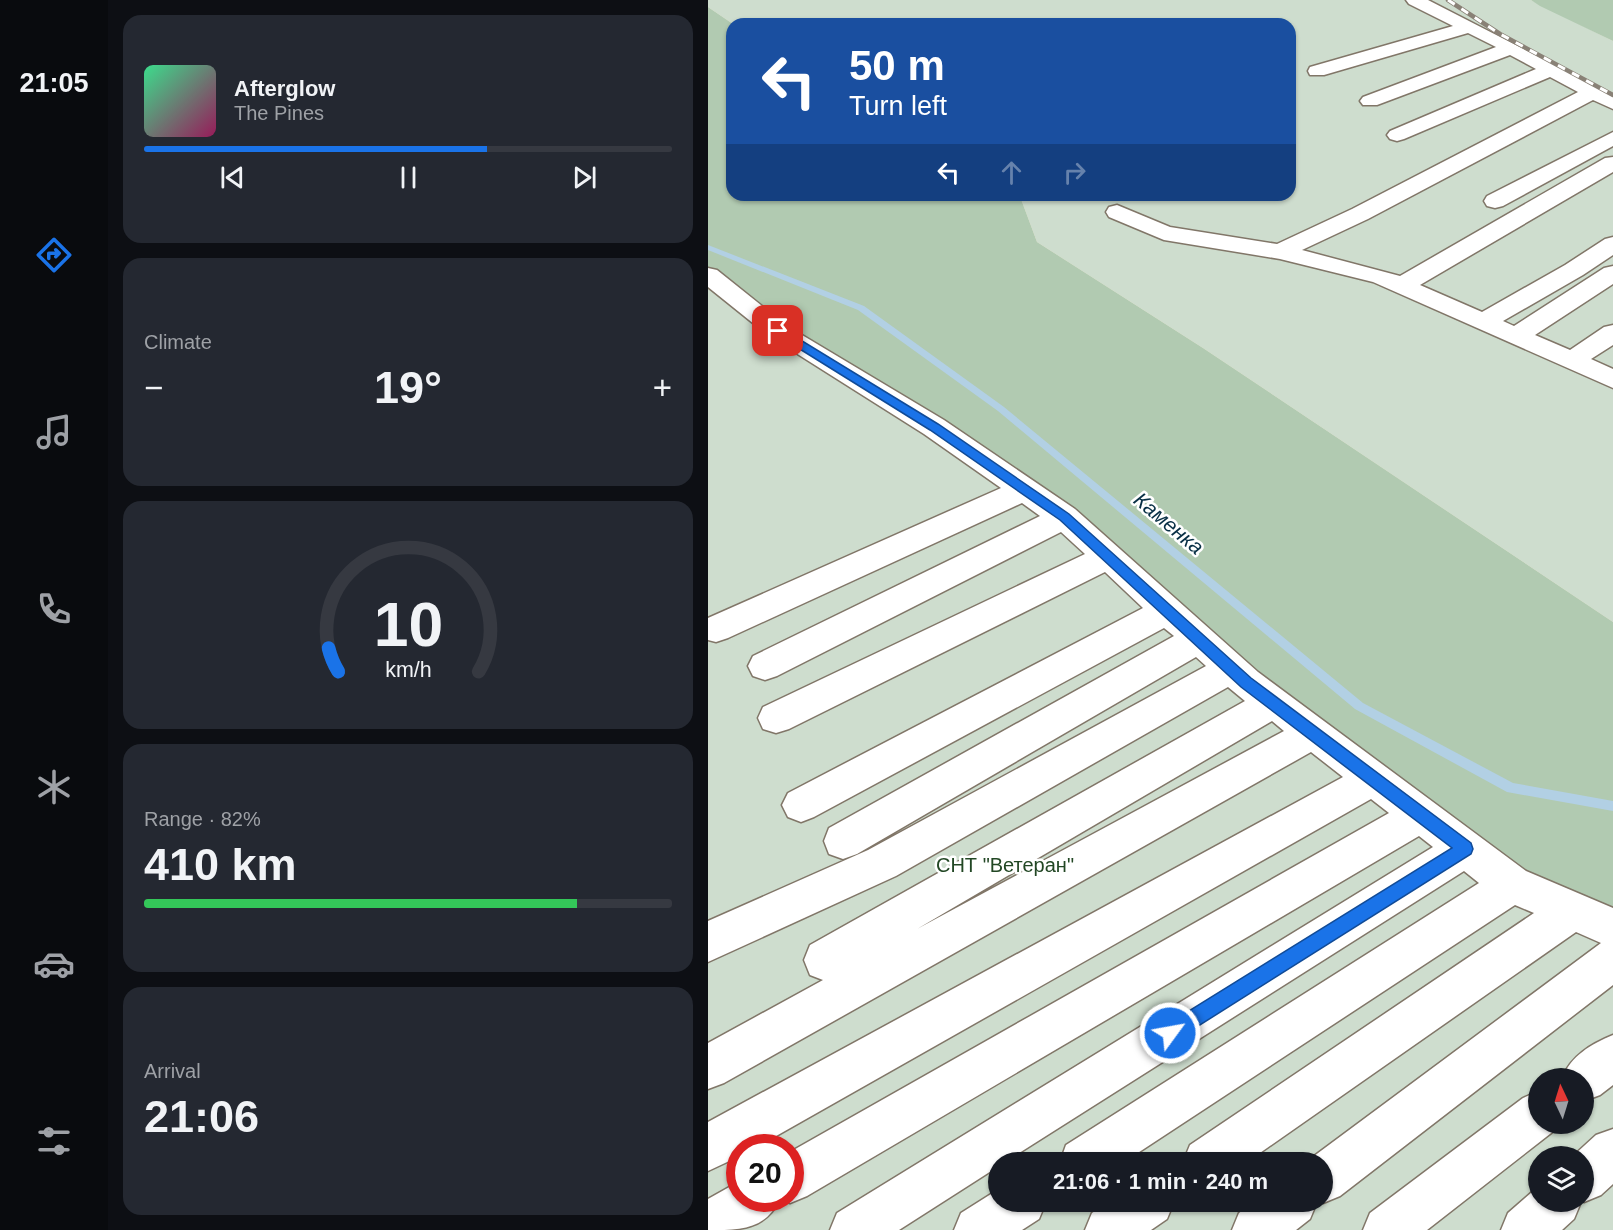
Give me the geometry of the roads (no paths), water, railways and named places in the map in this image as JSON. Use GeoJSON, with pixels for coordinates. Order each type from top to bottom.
{"type":"FeatureCollection","features":[{"type":"Feature","properties":{"kind":"lane"},"geometry":{"type":"LineString","coordinates":[[1415,0],[1511,48],[1613,105],[1592,118]]}},
{"type":"Feature","properties":{"kind":"lane"},"geometry":{"type":"LineString","coordinates":[[1317,71],[1470,27]]}},
{"type":"Feature","properties":{"kind":"lane"},"geometry":{"type":"LineString","coordinates":[[1370,101],[1511,48]]}},
{"type":"Feature","properties":{"kind":"lane"},"geometry":{"type":"LineString","coordinates":[[1397,135],[1550,70]]}},
{"type":"Feature","properties":{"kind":"lane"},"geometry":{"type":"LineString","coordinates":[[1280,252],[1360,214],[1592,93]]}},
{"type":"Feature","properties":{"kind":"lane"},"geometry":{"type":"LineString","coordinates":[[1495,201],[1613,138]]}},
{"type":"Feature","properties":{"kind":"lane"},"geometry":{"type":"LineString","coordinates":[[1401,286],[1613,163]]}},
{"type":"Feature","properties":{"kind":"lane"},"geometry":{"type":"LineString","coordinates":[[1425,202],[1457,186]]}},
{"type":"Feature","properties":{"kind":"lane"},"geometry":{"type":"LineString","coordinates":[[1117,212],[1164,233],[1280,252],[1382,277],[1613,379]]}},
{"type":"Feature","properties":{"kind":"lane"},"geometry":{"type":"LineString","coordinates":[[1482,322],[1574,270],[1613,244]]}},
{"type":"Feature","properties":{"kind":"lane"},"geometry":{"type":"LineString","coordinates":[[1515,336],[1613,273]]}},
{"type":"Feature","properties":{"kind":"lane"},"geometry":{"type":"LineString","coordinates":[[708,275],[778,331],[934,427],[1064,517],[1230,669],[1512,884],[1613,928]]}},
{"type":"Feature","properties":{"kind":"lane"},"geometry":{"type":"LineString","coordinates":[[1570,360],[1613,333]]}},
{"type":"Feature","properties":{"kind":"lane"},"geometry":{"type":"LineString","coordinates":[[716,629],[1024,490]]}},
{"type":"Feature","properties":{"kind":"lane"},"geometry":{"type":"LineString","coordinates":[[765,666],[1064,517]]}},
{"type":"Feature","properties":{"kind":"lane"},"geometry":{"type":"LineString","coordinates":[[776,718],[1108,557]]}},
{"type":"Feature","properties":{"kind":"lane"},"geometry":{"type":"LineString","coordinates":[[801,805],[1167,611]]}},
{"type":"Feature","properties":{"kind":"lane"},"geometry":{"type":"LineString","coordinates":[[843,841],[1198,639]]}},
{"type":"Feature","properties":{"kind":"lane"},"geometry":{"type":"LineString","coordinates":[[708,942],[882,863],[1230,669]]}},
{"type":"Feature","properties":{"kind":"lane"},"geometry":{"type":"LineString","coordinates":[[825,960],[1274,703]]}},
{"type":"Feature","properties":{"kind":"lane"},"geometry":{"type":"LineString","coordinates":[[708,1067],[1312,733]]}},
{"type":"Feature","properties":{"kind":"lane"},"geometry":{"type":"LineString","coordinates":[[708,1148],[1373,779]]}},
{"type":"Feature","properties":{"kind":"lane"},"geometry":{"type":"LineString","coordinates":[[804,1171],[1421,816]]}},
{"type":"Feature","properties":{"kind":"lane"},"geometry":{"type":"LineString","coordinates":[[854,1230],[1465,849]]}},
{"type":"Feature","properties":{"kind":"lane"},"geometry":{"type":"LineString","coordinates":[[1098,1152],[1512,884]]}},
{"type":"Feature","properties":{"kind":"lane"},"geometry":{"type":"LineString","coordinates":[[1222,1152],[1574,910]]}},
{"type":"Feature","properties":{"kind":"lane"},"geometry":{"type":"LineString","coordinates":[[1333,1171],[1613,959]]}},
{"type":"Feature","properties":{"kind":"lane"},"geometry":{"type":"LineString","coordinates":[[1594,1071],[1613,1057]]}},
{"type":"Feature","properties":{"kind":"lane"},"geometry":{"type":"LineString","coordinates":[[1387,1230],[1528,1122]]}},
{"type":"Feature","properties":{"kind":"lane"},"geometry":{"type":"LineString","coordinates":[[1594,1169],[1613,1152]]}},
{"type":"Feature","properties":{"kind":"lane"},"geometry":{"type":"LineString","coordinates":[[708,1226],[732,1212]]}},
{"type":"Feature","properties":{"kind":"lane"},"geometry":{"type":"LineString","coordinates":[[978,1230],[1006,1212]]}},
{"type":"Feature","properties":{"kind":"lane"},"geometry":{"type":"LineString","coordinates":[[1109,1230],[1135,1212]]}},
{"type":"Feature","properties":{"kind":"lane"},"geometry":{"type":"LineString","coordinates":[[1256,1230],[1280,1212]]}},
{"type":"Feature","properties":{"kind":"lane"},"geometry":{"type":"LineString","coordinates":[[1525,1230],[1546,1212]]}},
{"type":"Feature","properties":{"kind":"waterway","name":"Каменка"},"geometry":{"type":"LineString","coordinates":[[708,247],[861,308],[1001,409],[1359,706],[1511,788],[1613,806]]}},
{"type":"Feature","properties":{"kind":"railway"},"geometry":{"type":"LineString","coordinates":[[1448,0],[1500,34],[1613,95]]}},
{"type":"Feature","properties":{"kind":"park label","name":"СНТ \"Ветеран\""},"geometry":{"type":"Point","coordinates":[1005,865]}}]}
